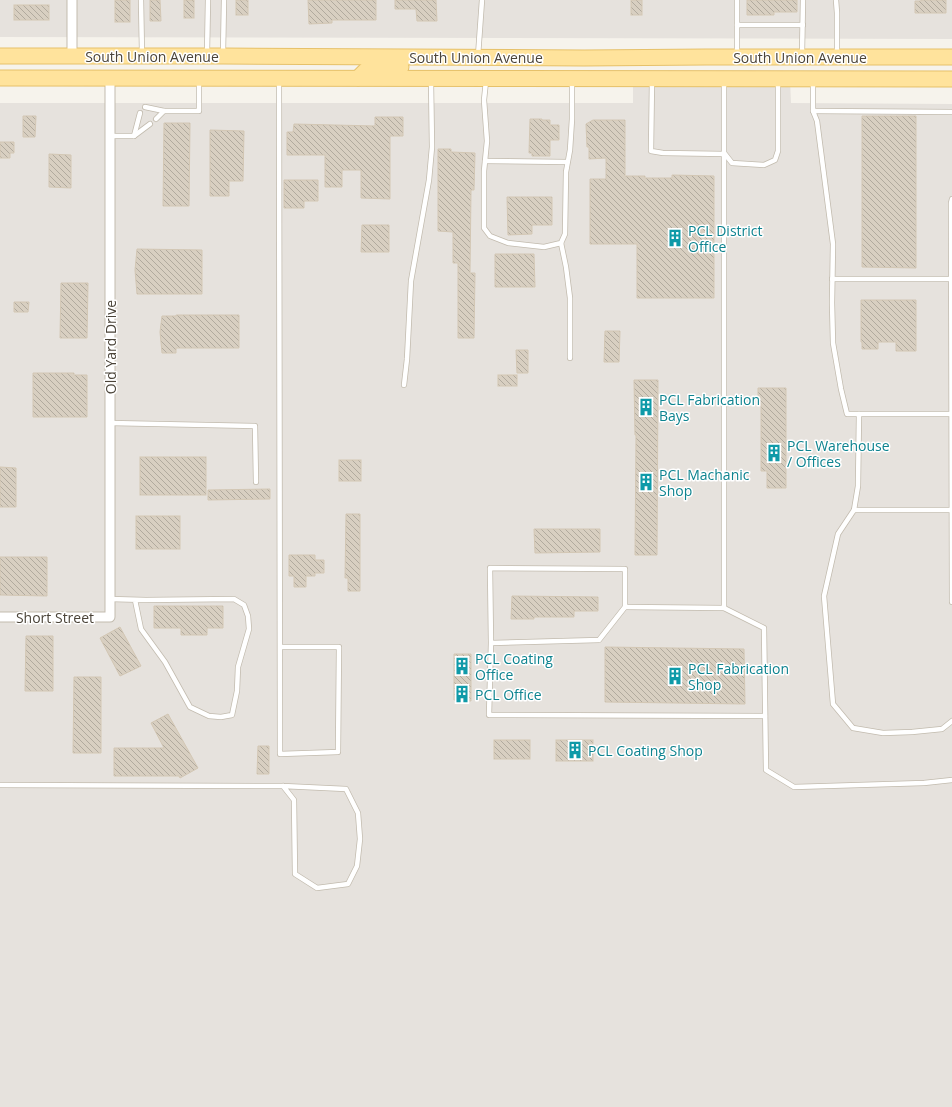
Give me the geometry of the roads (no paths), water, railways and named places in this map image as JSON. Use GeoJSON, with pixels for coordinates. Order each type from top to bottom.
{"type":"FeatureCollection","features":[{"type":"Feature","properties":{"kind":"main road","name":"South Union Avenue"},"geometry":{"type":"LineString","coordinates":[[0,56],[584,58],[952,57]]}},
{"type":"Feature","properties":{"kind":"main road"},"geometry":{"type":"LineString","coordinates":[[358,78],[366,70],[375,67],[465,66],[474,63],[478,57]]}},
{"type":"Feature","properties":{"kind":"main road"},"geometry":{"type":"LineString","coordinates":[[609,79],[634,70],[646,68],[681,67],[688,64],[693,57]]}},
{"type":"Feature","properties":{"kind":"main road"},"geometry":{"type":"LineString","coordinates":[[724,79],[737,70],[749,67],[828,67],[836,64],[837,57]]}},
{"type":"Feature","properties":{"kind":"main road"},"geometry":{"type":"LineString","coordinates":[[486,78],[488,71],[493,68],[571,68],[577,65],[584,58]]}},
{"type":"Feature","properties":{"kind":"main road"},"geometry":{"type":"LineString","coordinates":[[860,79],[886,70],[952,69]]}},
{"type":"Feature","properties":{"kind":"main road","name":"South Union Avenue"},"geometry":{"type":"LineString","coordinates":[[0,78],[952,79]]}},
{"type":"Feature","properties":{"kind":"street"},"geometry":{"type":"LineString","coordinates":[[72,0],[72,56]]}},
{"type":"Feature","properties":{"kind":"street","name":"Old Yard Drive"},"geometry":{"type":"LineString","coordinates":[[110,78],[110,617]]}},
{"type":"Feature","properties":{"kind":"street","name":"Short Street"},"geometry":{"type":"LineString","coordinates":[[0,617],[110,617]]}},
{"type":"Feature","properties":{"kind":"lane"},"geometry":{"type":"LineString","coordinates":[[141,0],[142,56]]}},
{"type":"Feature","properties":{"kind":"lane"},"geometry":{"type":"LineString","coordinates":[[207,56],[208,0]]}},
{"type":"Feature","properties":{"kind":"lane"},"geometry":{"type":"LineString","coordinates":[[223,56],[224,0]]}},
{"type":"Feature","properties":{"kind":"lane"},"geometry":{"type":"LineString","coordinates":[[478,57],[482,0]]}},
{"type":"Feature","properties":{"kind":"lane"},"geometry":{"type":"LineString","coordinates":[[737,0],[737,57]]}},
{"type":"Feature","properties":{"kind":"lane"},"geometry":{"type":"LineString","coordinates":[[802,57],[803,0]]}},
{"type":"Feature","properties":{"kind":"lane"},"geometry":{"type":"LineString","coordinates":[[836,0],[837,57]]}},
{"type":"Feature","properties":{"kind":"lane"},"geometry":{"type":"LineString","coordinates":[[737,25],[803,25]]}},
{"type":"Feature","properties":{"kind":"lane"},"geometry":{"type":"LineString","coordinates":[[145,107],[164,111],[199,111],[199,78]]}},
{"type":"Feature","properties":{"kind":"lane"},"geometry":{"type":"LineString","coordinates":[[279,78],[280,754],[338,752],[339,647],[280,647]]}},
{"type":"Feature","properties":{"kind":"lane"},"geometry":{"type":"LineString","coordinates":[[404,385],[407,359],[411,281],[429,174],[432,147],[431,78]]}},
{"type":"Feature","properties":{"kind":"lane"},"geometry":{"type":"LineString","coordinates":[[486,78],[484,100],[487,141],[484,171],[484,228],[490,236],[508,243],[544,246],[561,243]]}},
{"type":"Feature","properties":{"kind":"lane"},"geometry":{"type":"LineString","coordinates":[[570,358],[570,298],[561,243],[565,234],[566,172],[570,150],[572,119],[572,79]]}},
{"type":"Feature","properties":{"kind":"lane"},"geometry":{"type":"LineString","coordinates":[[652,79],[651,151],[663,153],[725,154]]}},
{"type":"Feature","properties":{"kind":"lane"},"geometry":{"type":"LineString","coordinates":[[724,79],[724,608]]}},
{"type":"Feature","properties":{"kind":"lane"},"geometry":{"type":"LineString","coordinates":[[725,154],[732,163],[764,165],[775,160],[778,151],[778,79]]}},
{"type":"Feature","properties":{"kind":"lane"},"geometry":{"type":"LineString","coordinates":[[813,79],[813,112],[817,121],[833,244],[833,343],[847,414],[952,414]]}},
{"type":"Feature","properties":{"kind":"lane"},"geometry":{"type":"LineString","coordinates":[[156,119],[164,111]]}},
{"type":"Feature","properties":{"kind":"lane"},"geometry":{"type":"LineString","coordinates":[[813,112],[952,112]]}},
{"type":"Feature","properties":{"kind":"lane"},"geometry":{"type":"LineString","coordinates":[[134,136],[140,113]]}},
{"type":"Feature","properties":{"kind":"lane"},"geometry":{"type":"LineString","coordinates":[[110,136],[134,136],[150,124]]}},
{"type":"Feature","properties":{"kind":"lane"},"geometry":{"type":"LineString","coordinates":[[485,161],[567,162]]}},
{"type":"Feature","properties":{"kind":"lane"},"geometry":{"type":"LineString","coordinates":[[952,199],[952,602]]}},
{"type":"Feature","properties":{"kind":"lane"},"geometry":{"type":"LineString","coordinates":[[832,279],[951,279]]}},
{"type":"Feature","properties":{"kind":"lane"},"geometry":{"type":"LineString","coordinates":[[859,414],[858,486],[854,510],[838,534],[824,596],[833,704],[854,728],[884,733],[942,729],[952,721]]}},
{"type":"Feature","properties":{"kind":"lane"},"geometry":{"type":"LineString","coordinates":[[110,423],[255,426],[256,482]]}},
{"type":"Feature","properties":{"kind":"lane"},"geometry":{"type":"LineString","coordinates":[[854,510],[952,510]]}},
{"type":"Feature","properties":{"kind":"lane"},"geometry":{"type":"LineString","coordinates":[[491,643],[599,640],[625,607],[625,569],[490,568],[491,643],[489,715],[765,716]]}},
{"type":"Feature","properties":{"kind":"lane"},"geometry":{"type":"LineString","coordinates":[[110,599],[234,599],[244,605],[248,616],[249,629],[238,667],[237,691],[232,715],[221,717],[209,716],[190,707],[165,662],[141,629],[136,600]]}},
{"type":"Feature","properties":{"kind":"lane"},"geometry":{"type":"LineString","coordinates":[[625,607],[724,608],[764,628],[766,770],[794,787],[924,783],[952,780]]}},
{"type":"Feature","properties":{"kind":"lane"},"geometry":{"type":"LineString","coordinates":[[0,785],[283,786],[346,789],[358,813],[360,839],[357,866],[348,884],[317,888],[295,874],[294,800],[283,786]]}},
{"type":"Feature","properties":{"kind":"place","name":"PCL District Office"},"geometry":{"type":"Point","coordinates":[675,238]}},
{"type":"Feature","properties":{"kind":"place","name":"PCL Fabrication Bays"},"geometry":{"type":"Point","coordinates":[646,407]}},
{"type":"Feature","properties":{"kind":"place","name":"PCL Warehouse / Offices"},"geometry":{"type":"Point","coordinates":[774,453]}},
{"type":"Feature","properties":{"kind":"place","name":"PCL Machanic Shop"},"geometry":{"type":"Point","coordinates":[646,482]}},
{"type":"Feature","properties":{"kind":"place","name":"PCL Coating Office"},"geometry":{"type":"Point","coordinates":[462,666]}},
{"type":"Feature","properties":{"kind":"place","name":"PCL Fabrication Shop"},"geometry":{"type":"Point","coordinates":[675,676]}},
{"type":"Feature","properties":{"kind":"place","name":"PCL Office"},"geometry":{"type":"Point","coordinates":[462,694]}},
{"type":"Feature","properties":{"kind":"place","name":"PCL Coating Shop"},"geometry":{"type":"Point","coordinates":[575,750]}}]}
